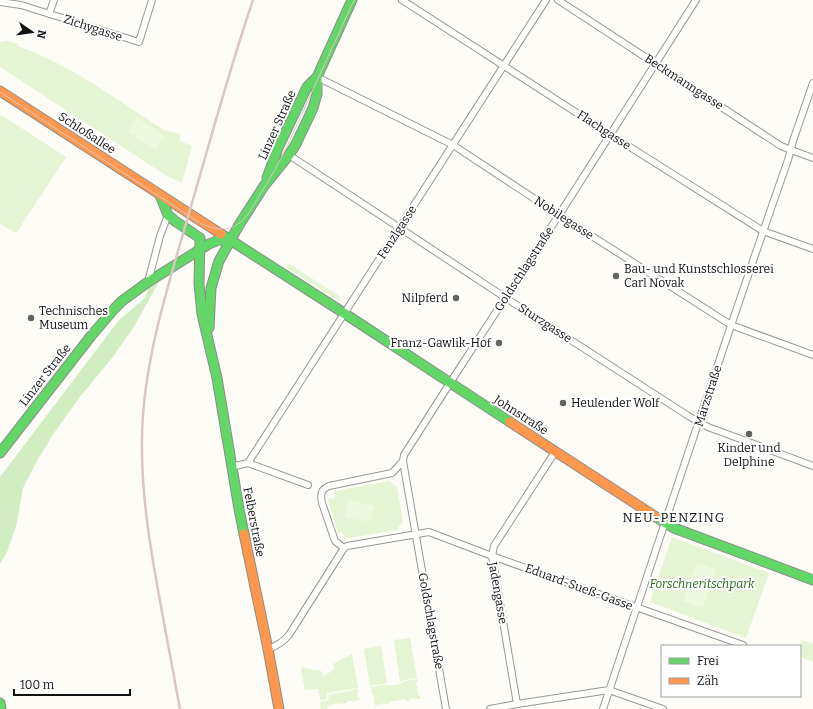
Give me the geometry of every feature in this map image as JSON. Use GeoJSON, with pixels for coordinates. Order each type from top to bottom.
{"type":"FeatureCollection","features":[{"type":"Feature","properties":{"kind":"main road","name":"Linzer Straße"},"geometry":{"type":"LineString","coordinates":[[264,186],[278,148],[307,87],[317,77],[352,0]]}},
{"type":"Feature","properties":{"kind":"main road","name":"Linzer Straße"},"geometry":{"type":"LineString","coordinates":[[0,453],[91,336],[122,302],[148,282],[201,249],[219,240],[231,240],[264,186],[296,144],[318,94],[317,77]]}},
{"type":"Feature","properties":{"kind":"main road","name":"Schloßallee"},"geometry":{"type":"LineString","coordinates":[[0,91],[231,240]]}},
{"type":"Feature","properties":{"kind":"main road"},"geometry":{"type":"LineString","coordinates":[[160,195],[168,215],[200,238],[201,249]]}},
{"type":"Feature","properties":{"kind":"main road","name":"Johnstraße"},"geometry":{"type":"LineString","coordinates":[[231,240],[665,523],[674,528],[813,580]]}},
{"type":"Feature","properties":{"kind":"main road","name":"Felberstraße"},"geometry":{"type":"LineString","coordinates":[[208,338],[210,288],[219,261],[231,240]]}},
{"type":"Feature","properties":{"kind":"main road","name":"Felberstraße"},"geometry":{"type":"LineString","coordinates":[[201,249],[199,284],[202,314],[217,380],[240,516],[279,709]]}},
{"type":"Feature","properties":{"kind":"main road"},"geometry":{"type":"LineString","coordinates":[[0,703],[1,709]]}},
{"type":"Feature","properties":{"kind":"street"},"geometry":{"type":"LineString","coordinates":[[49,14],[54,0]]}},
{"type":"Feature","properties":{"kind":"street","name":"Zichygasse"},"geometry":{"type":"LineString","coordinates":[[0,2],[21,5],[139,42],[152,0]]}},
{"type":"Feature","properties":{"kind":"street","name":"Flachgasse"},"geometry":{"type":"LineString","coordinates":[[402,0],[763,231],[813,249]]}},
{"type":"Feature","properties":{"kind":"street","name":"Fenzlgasse"},"geometry":{"type":"LineString","coordinates":[[248,463],[546,0]]}},
{"type":"Feature","properties":{"kind":"street","name":"Beckmanngasse"},"geometry":{"type":"LineString","coordinates":[[558,0],[781,146],[813,158]]}},
{"type":"Feature","properties":{"kind":"street","name":"Goldschlagstraße"},"geometry":{"type":"LineString","coordinates":[[446,709],[403,461],[404,455],[611,135],[696,0]]}},
{"type":"Feature","properties":{"kind":"street","name":"Nobilegasse"},"geometry":{"type":"LineString","coordinates":[[317,77],[453,145],[559,216],[731,325],[813,355]]}},
{"type":"Feature","properties":{"kind":"street","name":"Märzstraße"},"geometry":{"type":"LineString","coordinates":[[603,709],[813,83]]}},
{"type":"Feature","properties":{"kind":"street","name":"Sturzgasse"},"geometry":{"type":"LineString","coordinates":[[289,155],[506,298],[699,422],[708,427],[813,466]]}},
{"type":"Feature","properties":{"kind":"street"},"geometry":{"type":"LineString","coordinates":[[148,282],[160,236],[168,215]]}},
{"type":"Feature","properties":{"kind":"street","name":"Jadengasse"},"geometry":{"type":"LineString","coordinates":[[517,704],[492,556],[494,546],[555,452]]}},
{"type":"Feature","properties":{"kind":"street","name":"Goldschlagstraße"},"geometry":{"type":"LineString","coordinates":[[344,548],[335,541],[322,503],[322,491],[329,486],[389,474],[403,461]]}},
{"type":"Feature","properties":{"kind":"street"},"geometry":{"type":"LineString","coordinates":[[231,467],[248,463],[308,485]]}},
{"type":"Feature","properties":{"kind":"street","name":"Eduard-Sueß-Gasse"},"geometry":{"type":"LineString","coordinates":[[344,548],[348,546],[429,532],[740,645]]}},
{"type":"Feature","properties":{"kind":"street"},"geometry":{"type":"LineString","coordinates":[[268,649],[276,647],[289,635],[344,548]]}},
{"type":"Feature","properties":{"kind":"street"},"geometry":{"type":"LineString","coordinates":[[490,709],[609,690],[663,709]]}},
{"type":"Feature","properties":{"kind":"green space"},"geometry":{"type":"Polygon","coordinates":[[[7,41],[18,44],[17,46],[56,62],[164,130],[180,134],[180,141],[192,146],[182,183],[167,176],[0,67],[0,42],[7,41]]]}},
{"type":"Feature","properties":{"kind":"green space"},"geometry":{"type":"Polygon","coordinates":[[[0,115],[66,157],[16,233],[0,224],[0,115]]]}},
{"type":"Feature","properties":{"kind":"green space"},"geometry":{"type":"Polygon","coordinates":[[[137,118],[165,136],[155,150],[128,132],[137,118]]]}},
{"type":"Feature","properties":{"kind":"green space"},"geometry":{"type":"Polygon","coordinates":[[[288,263],[339,296],[339,301],[286,268],[288,263]]]}},
{"type":"Feature","properties":{"kind":"green space"},"geometry":{"type":"Polygon","coordinates":[[[159,282],[133,328],[112,358],[79,398],[54,433],[38,459],[23,488],[17,523],[7,552],[0,564],[0,477],[119,320],[145,298],[150,287],[159,282]]]}},
{"type":"Feature","properties":{"kind":"green space"},"geometry":{"type":"Polygon","coordinates":[[[389,481],[397,487],[403,521],[397,530],[344,539],[343,538],[345,536],[341,532],[339,534],[338,533],[328,500],[329,498],[333,499],[336,495],[333,493],[334,491],[389,481]]]}},
{"type":"Feature","properties":{"kind":"green space"},"geometry":{"type":"Polygon","coordinates":[[[348,500],[374,506],[370,522],[345,517],[348,500]]]}},
{"type":"Feature","properties":{"kind":"green space","name":"Forschneritschpark"},"geometry":{"type":"Polygon","coordinates":[[[672,537],[769,573],[746,638],[650,602],[672,537]]]}},
{"type":"Feature","properties":{"kind":"green space"},"geometry":{"type":"Polygon","coordinates":[[[697,563],[716,570],[703,608],[683,601],[697,563]]]}},
{"type":"Feature","properties":{"kind":"green space"},"geometry":{"type":"Polygon","coordinates":[[[410,638],[417,678],[400,681],[394,640],[410,638]]]}},
{"type":"Feature","properties":{"kind":"green space"},"geometry":{"type":"Polygon","coordinates":[[[802,640],[813,644],[813,662],[801,657],[800,645],[802,640]]]}},
{"type":"Feature","properties":{"kind":"green space"},"geometry":{"type":"Polygon","coordinates":[[[381,646],[387,683],[370,686],[364,649],[381,646]]]}},
{"type":"Feature","properties":{"kind":"green space"},"geometry":{"type":"Polygon","coordinates":[[[352,654],[358,688],[327,693],[327,699],[320,700],[318,689],[305,690],[301,670],[303,667],[320,670],[324,676],[335,669],[333,664],[352,654]]]}},
{"type":"Feature","properties":{"kind":"green space"},"geometry":{"type":"Polygon","coordinates":[[[417,679],[418,682],[416,682],[420,699],[415,698],[410,699],[410,701],[406,701],[406,699],[375,706],[374,694],[372,694],[371,687],[387,684],[388,686],[401,684],[401,682],[417,679]]]}},
{"type":"Feature","properties":{"kind":"green space"},"geometry":{"type":"Polygon","coordinates":[[[358,689],[357,692],[360,700],[352,702],[347,701],[347,703],[338,703],[327,706],[327,709],[321,709],[320,702],[329,700],[328,695],[358,689]]]}},
{"type":"Feature","properties":{"kind":"tram line"},"geometry":{"type":"LineString","coordinates":[[0,92],[200,223],[219,229],[229,228],[238,224],[247,215],[275,170],[354,0]]}},
{"type":"Feature","properties":{"kind":"railway"},"geometry":{"type":"LineString","coordinates":[[180,709],[156,581],[147,520],[142,459],[143,409],[152,352],[165,296],[228,79],[253,0]]}},
{"type":"Feature","properties":{"kind":"traffic: fast"},"geometry":{"type":"LineString","coordinates":[[267,178],[278,148],[307,87],[317,77],[352,0]]}},
{"type":"Feature","properties":{"kind":"traffic: fast"},"geometry":{"type":"LineString","coordinates":[[209,328],[211,288],[219,261],[239,225],[264,186],[296,144],[313,108],[317,94],[317,77]]}},
{"type":"Feature","properties":{"kind":"traffic: fast"},"geometry":{"type":"LineString","coordinates":[[160,195],[168,215],[200,238],[199,284],[202,314],[217,378],[244,534]]}},
{"type":"Feature","properties":{"kind":"traffic: fast"},"geometry":{"type":"LineString","coordinates":[[221,234],[510,422]]}},
{"type":"Feature","properties":{"kind":"traffic: fast"},"geometry":{"type":"LineString","coordinates":[[0,453],[91,336],[122,301],[148,282],[209,244],[219,240],[231,240]]}},
{"type":"Feature","properties":{"kind":"traffic: fast"},"geometry":{"type":"LineString","coordinates":[[656,517],[674,528],[813,580]]}},
{"type":"Feature","properties":{"kind":"traffic: fast"},"geometry":{"type":"LineString","coordinates":[[0,703],[1,709]]}},
{"type":"Feature","properties":{"kind":"traffic: slow"},"geometry":{"type":"LineString","coordinates":[[0,91],[221,234]]}},
{"type":"Feature","properties":{"kind":"traffic: slow"},"geometry":{"type":"LineString","coordinates":[[510,422],[656,517]]}},
{"type":"Feature","properties":{"kind":"traffic: slow"},"geometry":{"type":"LineString","coordinates":[[244,534],[279,709]]}},
{"type":"Feature","properties":{"kind":"place","name":"Bau- und Kunstschlosserei Carl Novak"},"geometry":{"type":"Point","coordinates":[616,276]}},
{"type":"Feature","properties":{"kind":"place","name":"Nilpferd"},"geometry":{"type":"Point","coordinates":[456,298]}},
{"type":"Feature","properties":{"kind":"place","name":"Technisches Museum"},"geometry":{"type":"Point","coordinates":[31,318]}},
{"type":"Feature","properties":{"kind":"place","name":"Franz-Gawlik-Hof"},"geometry":{"type":"Point","coordinates":[499,343]}},
{"type":"Feature","properties":{"kind":"place","name":"Heulender Wolf"},"geometry":{"type":"Point","coordinates":[563,403]}},
{"type":"Feature","properties":{"kind":"place","name":"Kinder und Delphine"},"geometry":{"type":"Point","coordinates":[749,434]}},
{"type":"Feature","properties":{"kind":"district","name":"NEU-PENZING"},"geometry":{"type":"Point","coordinates":[674,517]}}]}
